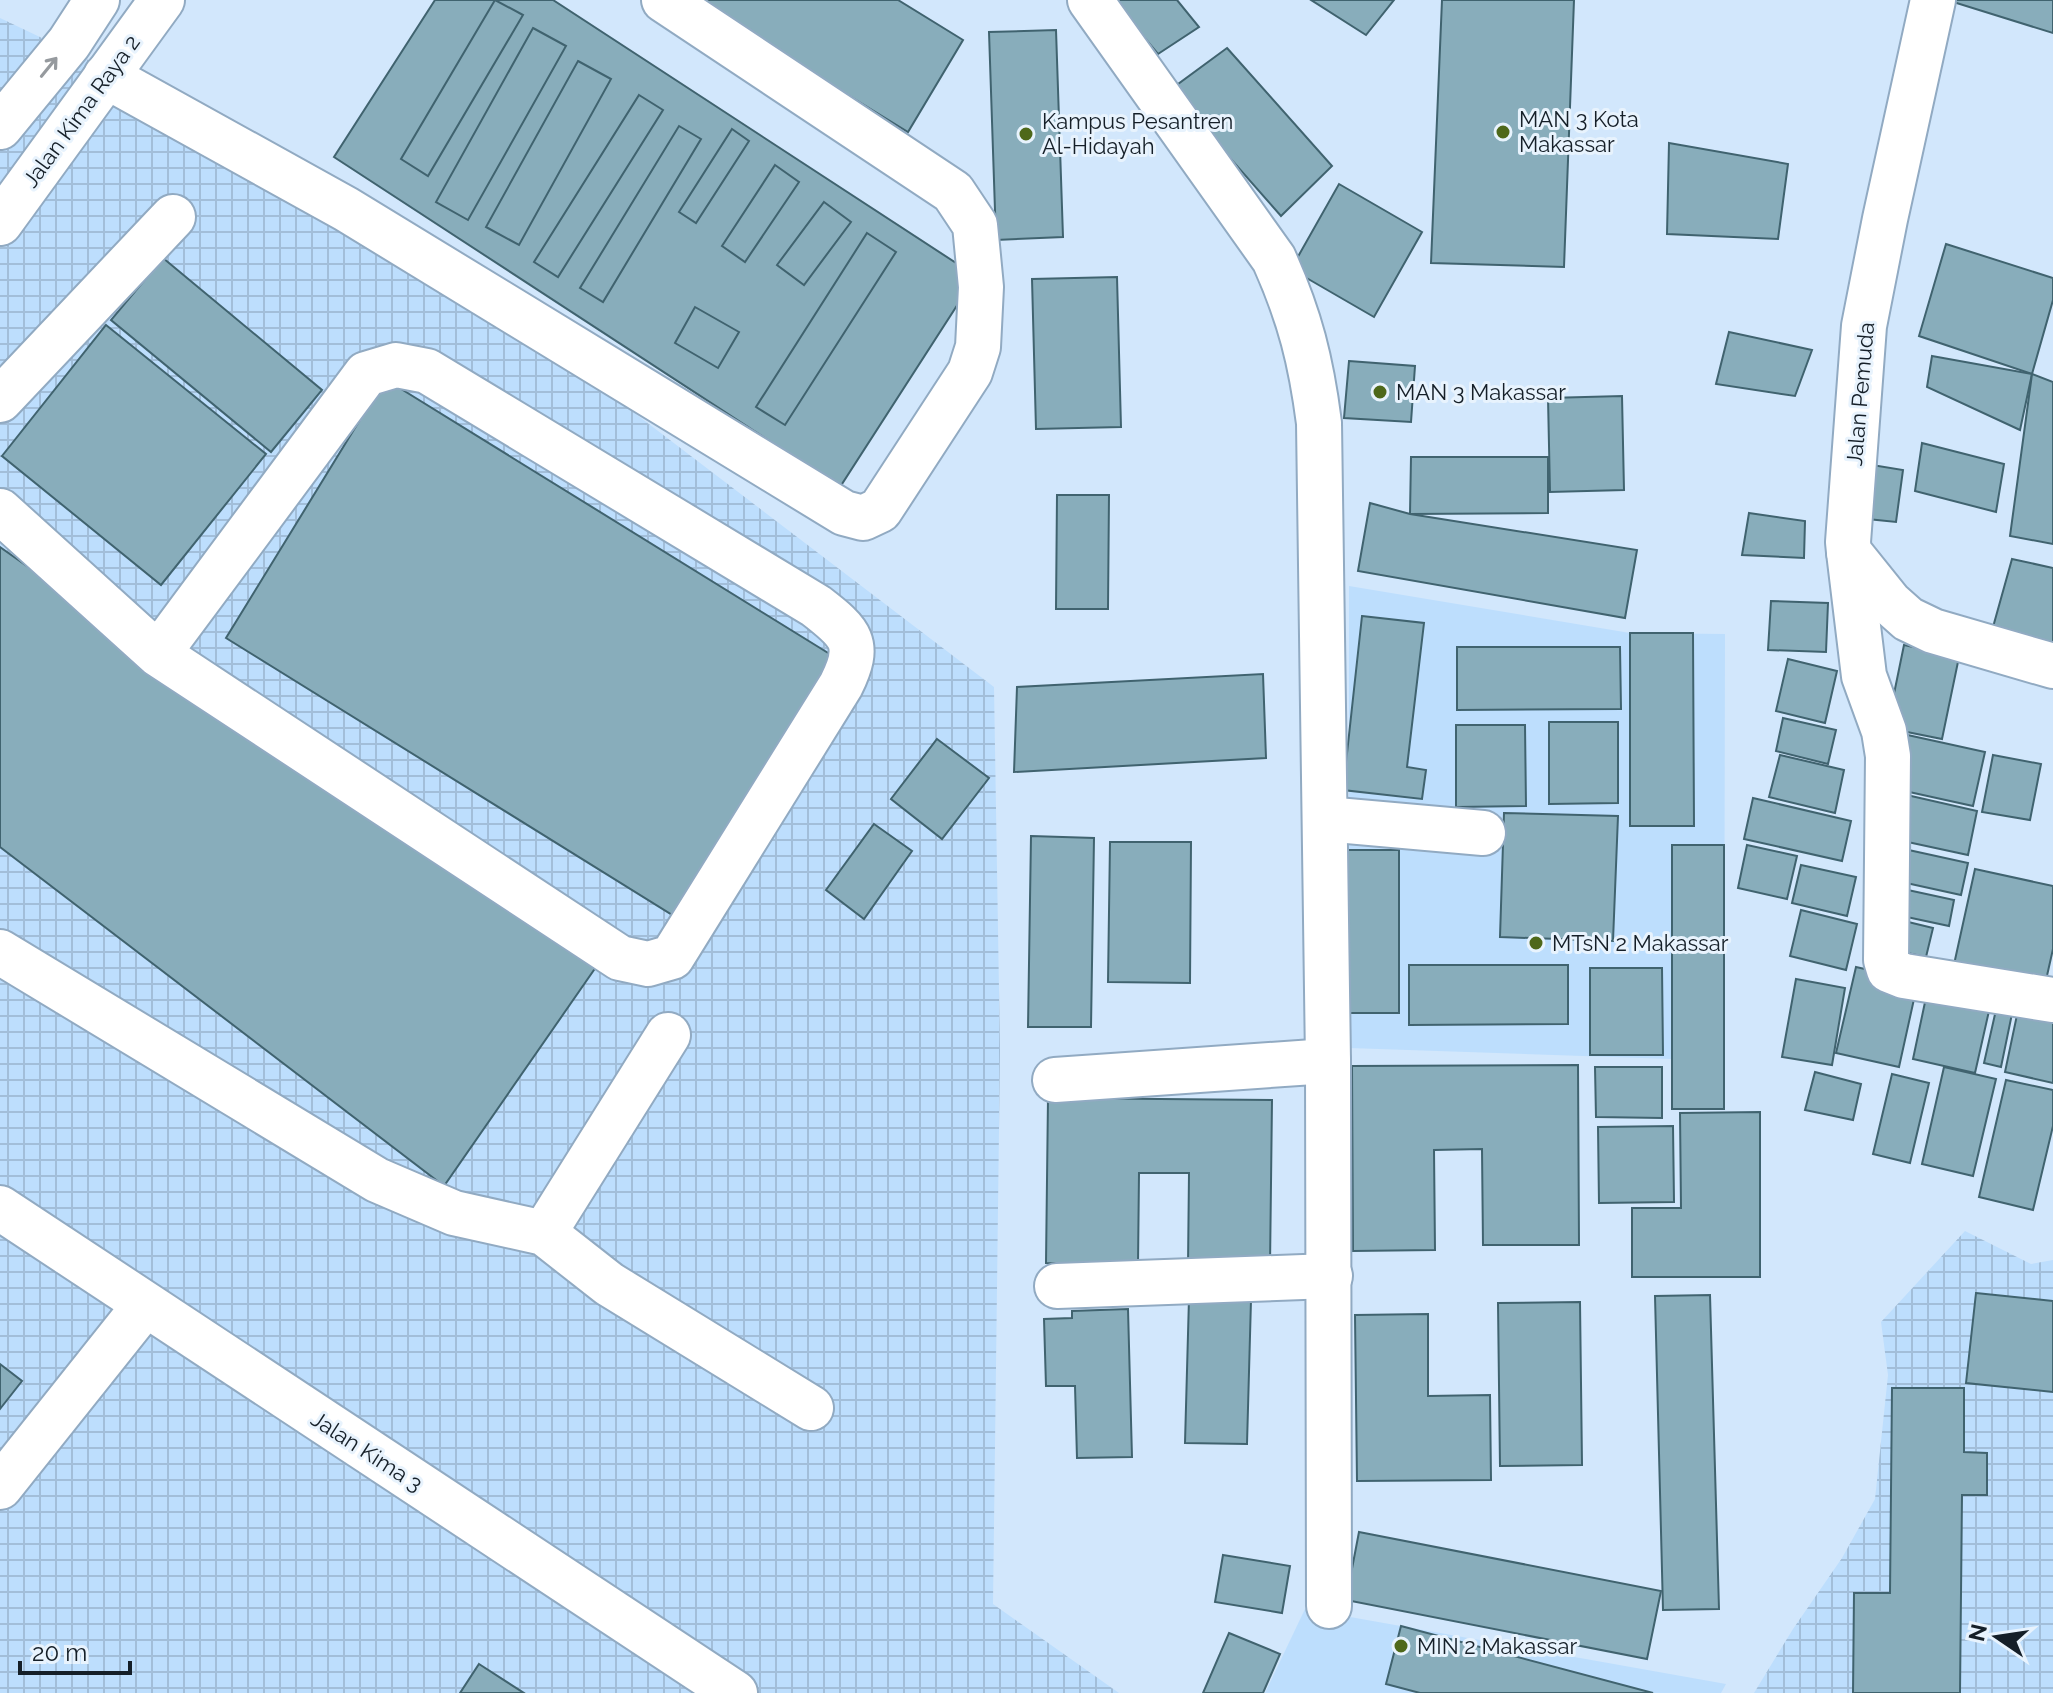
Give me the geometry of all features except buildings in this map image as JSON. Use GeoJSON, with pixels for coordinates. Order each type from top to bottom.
{"type":"FeatureCollection","features":[{"type":"Feature","properties":{"kind":"street"},"geometry":{"type":"LineString","coordinates":[[0,127],[69,43],[97,0]]}},
{"type":"Feature","properties":{"kind":"street","name":"Jalan Kima Raya 2"},"geometry":{"type":"LineString","coordinates":[[0,223],[162,0]]}},
{"type":"Feature","properties":{"kind":"street"},"geometry":{"type":"LineString","coordinates":[[106,76],[346,209],[844,513],[863,518],[880,510],[970,372],[978,347],[981,287],[975,225],[953,192],[664,0]]}},
{"type":"Feature","properties":{"kind":"street"},"geometry":{"type":"LineString","coordinates":[[1090,0],[1274,259],[1294,303],[1306,340],[1319,423],[1330,1276],[1329,1606]]}},
{"type":"Feature","properties":{"kind":"street","name":"Jalan Pemuda"},"geometry":{"type":"LineString","coordinates":[[1933,0],[1864,326],[1849,552],[1864,676],[1884,731],[1888,756],[1886,960],[1889,970],[1904,976],[2053,1000]]}},
{"type":"Feature","properties":{"kind":"street"},"geometry":{"type":"LineString","coordinates":[[0,400],[173,217]]}},
{"type":"Feature","properties":{"kind":"street"},"geometry":{"type":"LineString","coordinates":[[0,511],[158,654],[620,958],[648,964],[672,957],[852,663],[851,641],[837,622],[816,606],[427,371],[396,365],[366,374],[158,654]]}},
{"type":"Feature","properties":{"kind":"street"},"geometry":{"type":"LineString","coordinates":[[1849,552],[1890,603],[1908,619],[1933,631],[2053,666]]}},
{"type":"Feature","properties":{"kind":"street"},"geometry":{"type":"LineString","coordinates":[[1325,819],[1483,833]]}},
{"type":"Feature","properties":{"kind":"street"},"geometry":{"type":"LineString","coordinates":[[0,952],[377,1180],[454,1213],[544,1233],[609,1284],[811,1408]]}},
{"type":"Feature","properties":{"kind":"street"},"geometry":{"type":"LineString","coordinates":[[544,1233],[668,1035]]}},
{"type":"Feature","properties":{"kind":"street"},"geometry":{"type":"LineString","coordinates":[[1055,1080],[1328,1061]]}},
{"type":"Feature","properties":{"kind":"street","name":"Jalan Kima 3"},"geometry":{"type":"LineString","coordinates":[[0,1208],[735,1693]]}},
{"type":"Feature","properties":{"kind":"street"},"geometry":{"type":"LineString","coordinates":[[1057,1286],[1330,1276]]}},
{"type":"Feature","properties":{"kind":"street"},"geometry":{"type":"LineString","coordinates":[[0,1487],[145,1305]]}},
{"type":"Feature","properties":{"kind":"shaded area"},"geometry":{"type":"Polygon","coordinates":[[[0,18],[145,87],[540,341],[994,687],[1000,1051],[993,1604],[1119,1693],[0,1693],[0,18]]]}},
{"type":"Feature","properties":{"kind":"shaded area","name":"MTsN 2 Makassar"},"geometry":{"type":"Polygon","coordinates":[[[1349,586],[1630,633],[1725,634],[1724,1109],[1672,1109],[1672,1059],[1349,1048],[1349,586]]]}},
{"type":"Feature","properties":{"kind":"shaded area"},"geometry":{"type":"Polygon","coordinates":[[[1965,1231],[2031,1264],[2053,1260],[2053,1693],[1754,1693],[1842,1558],[1875,1499],[1888,1375],[1881,1322],[1965,1231]]]}},
{"type":"Feature","properties":{"kind":"shaded area","name":"MIN 2 Makassar"},"geometry":{"type":"Polygon","coordinates":[[[1305,1609],[1726,1684],[1721,1693],[1265,1693],[1305,1609]]]}},
{"type":"Feature","properties":{"kind":"place","name":"MAN 3 Kota Makassar"},"geometry":{"type":"Point","coordinates":[1503,132]}},
{"type":"Feature","properties":{"kind":"place","name":"Kampus Pesantren Al-Hidayah"},"geometry":{"type":"Point","coordinates":[1026,134]}},
{"type":"Feature","properties":{"kind":"place","name":"MAN 3 Makassar"},"geometry":{"type":"Point","coordinates":[1380,392]}},
{"type":"Feature","properties":{"kind":"place","name":"MTsN 2 Makassar"},"geometry":{"type":"Point","coordinates":[1536,943]}},
{"type":"Feature","properties":{"kind":"place","name":"MIN 2 Makassar"},"geometry":{"type":"Point","coordinates":[1401,1646]}}]}
